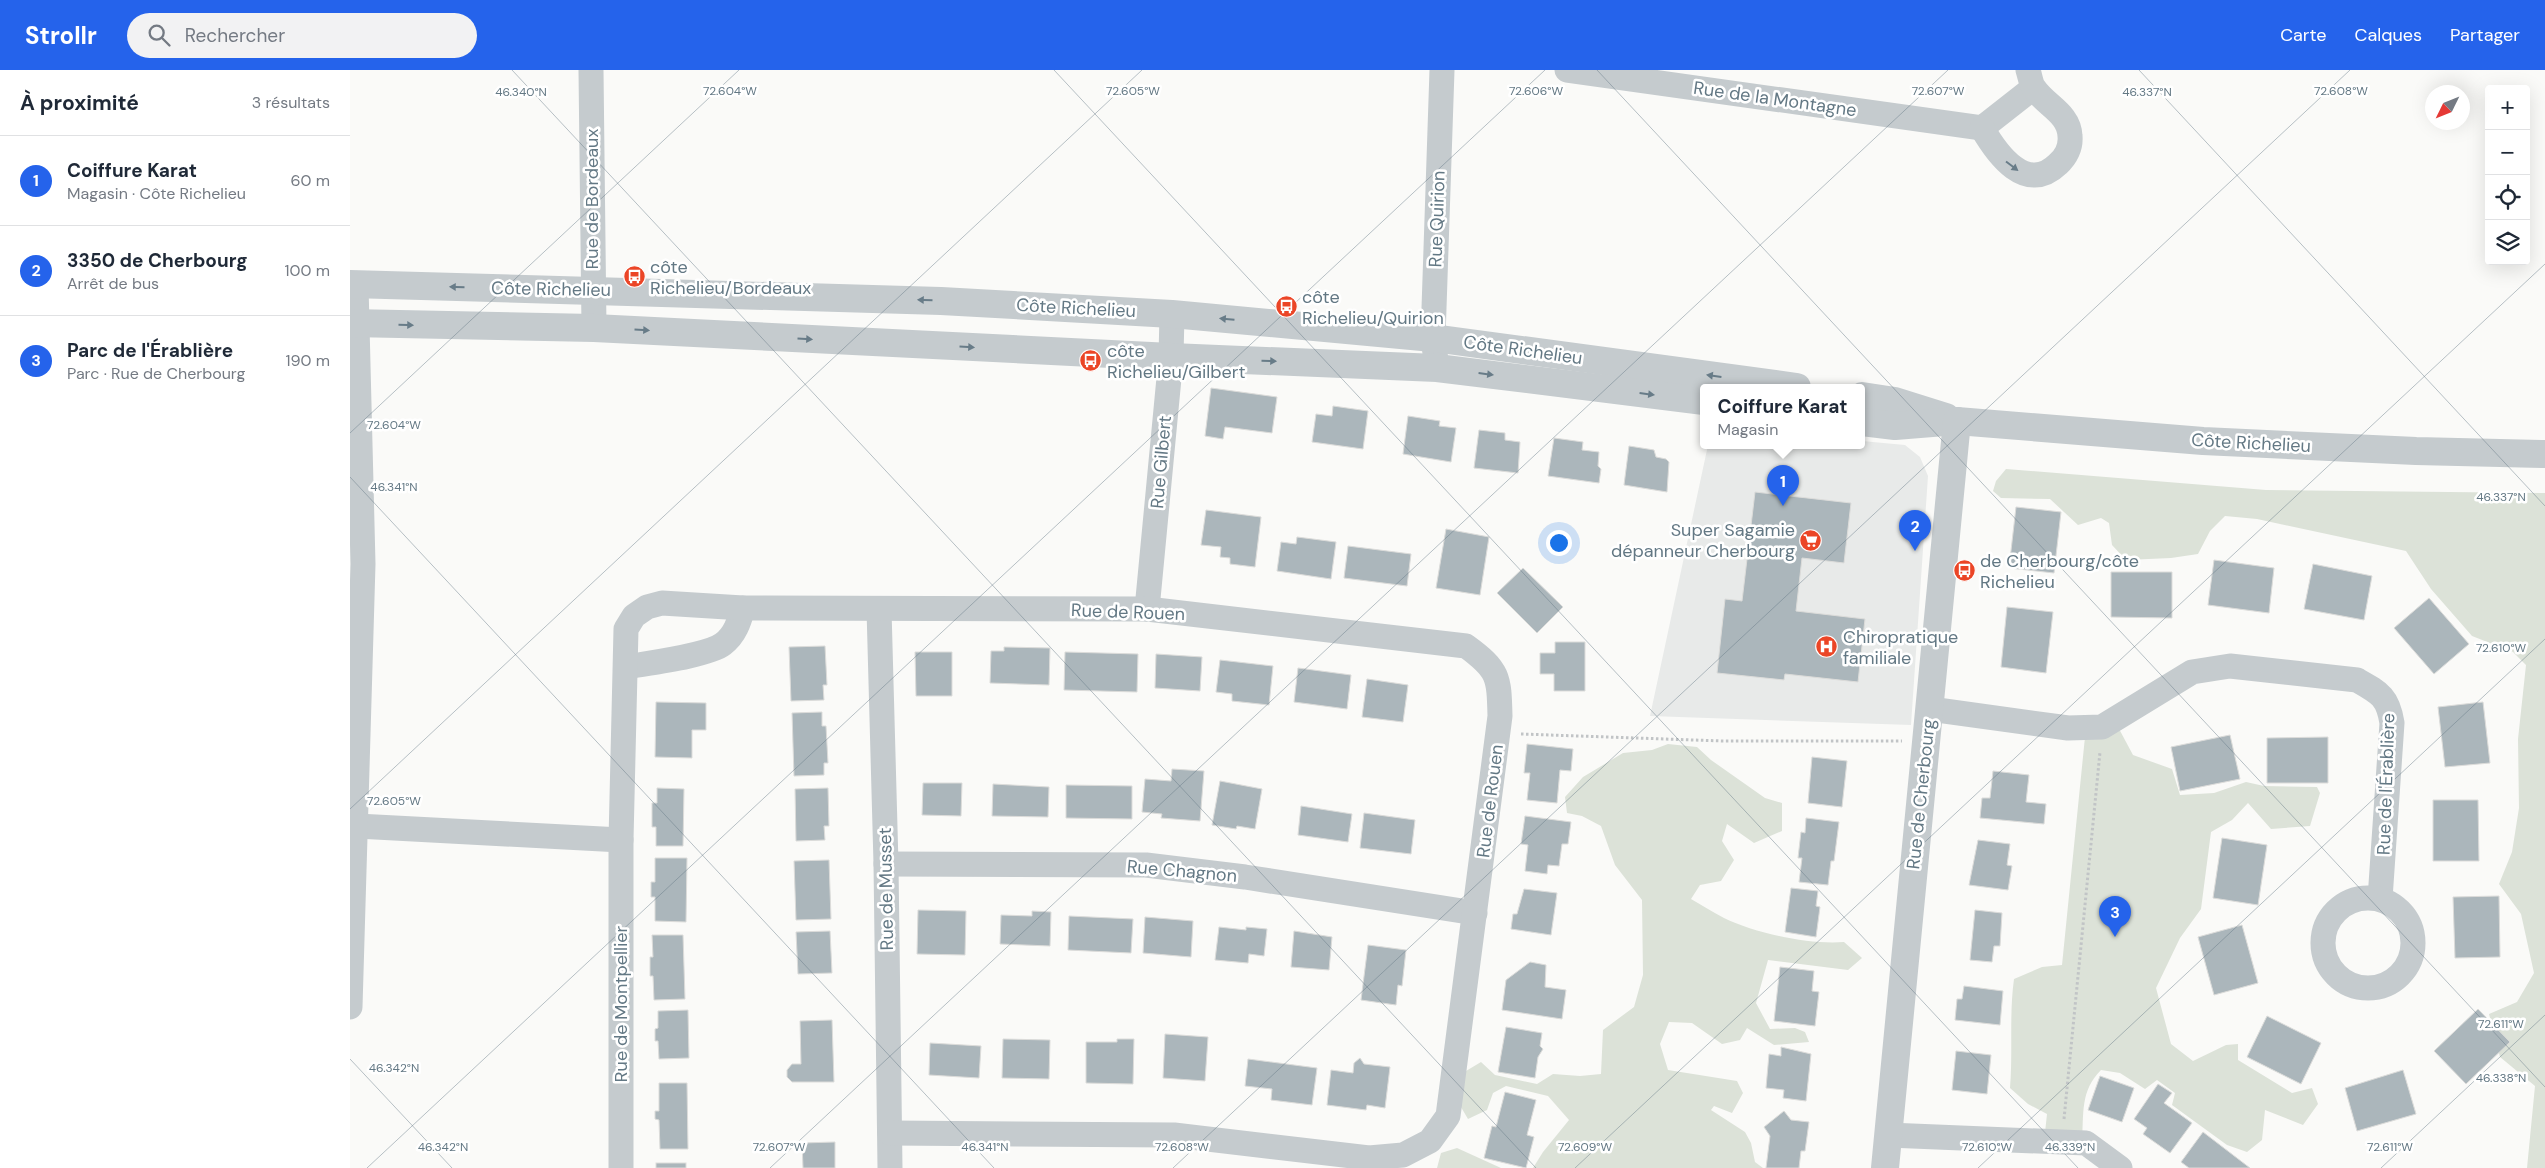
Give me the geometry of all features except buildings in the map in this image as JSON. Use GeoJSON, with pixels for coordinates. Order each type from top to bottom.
{"type":"FeatureCollection","features":[{"type":"Feature","properties":{"kind":"street","name":"Rue de Bordeaux"},"geometry":{"type":"LineString","coordinates":[[591,70],[594,328]]}},
{"type":"Feature","properties":{"kind":"street","name":"Rue Quirion"},"geometry":{"type":"LineString","coordinates":[[1437,368],[1433,338],[1442,70]]}},
{"type":"Feature","properties":{"kind":"street","name":"Rue de la Montagne"},"geometry":{"type":"LineString","coordinates":[[1567,70],[1982,128]]}},
{"type":"Feature","properties":{"kind":"street"},"geometry":{"type":"LineString","coordinates":[[2031,79],[2062,114],[2068,125],[2070,137],[2068,149],[2062,160],[2054,168],[2042,174],[2030,174],[2018,171],[1998,153],[1982,128],[2031,79]]}},
{"type":"Feature","properties":{"kind":"street","name":"Côte Richelieu"},"geometry":{"type":"LineString","coordinates":[[353,285],[593,290],[940,301],[1172,314],[1433,338],[1775,384]]}},
{"type":"Feature","properties":{"kind":"street"},"geometry":{"type":"LineString","coordinates":[[350,1007],[357,826],[357,563],[353,285]]}},
{"type":"Feature","properties":{"kind":"street","name":"Rue Gilbert"},"geometry":{"type":"LineString","coordinates":[[1147,609],[1171,357],[1172,314]]}},
{"type":"Feature","properties":{"kind":"street","name":"Côte Richelieu"},"geometry":{"type":"LineString","coordinates":[[354,324],[594,328],[1171,357],[1437,368],[1700,401]]}},
{"type":"Feature","properties":{"kind":"street","name":"Côte Richelieu"},"geometry":{"type":"LineString","coordinates":[[1865,396],[1895,400],[1957,421]]}},
{"type":"Feature","properties":{"kind":"street","name":"Côte Richelieu"},"geometry":{"type":"LineString","coordinates":[[1865,422],[1895,426],[1957,421],[2194,440],[2399,450],[2545,454]]}},
{"type":"Feature","properties":{"kind":"street","name":"Rue de Cherbourg"},"geometry":{"type":"LineString","coordinates":[[1885,1168],[1957,421]]}},
{"type":"Feature","properties":{"kind":"street","name":"Rue de Rouen"},"geometry":{"type":"LineString","coordinates":[[626,668],[626,629],[634,616],[647,607],[662,603],[744,608],[1147,609],[1466,646],[1486,661],[1499,682],[1500,716],[1498,734],[1448,1116],[1430,1141],[1403,1155],[1369,1158],[1174,1135],[890,1132]]}},
{"type":"Feature","properties":{"kind":"street"},"geometry":{"type":"LineString","coordinates":[[626,668],[703,652],[722,645],[736,629],[744,608]]}},
{"type":"Feature","properties":{"kind":"street","name":"Rue de Musset"},"geometry":{"type":"LineString","coordinates":[[879,609],[886,864],[890,1168]]}},
{"type":"Feature","properties":{"kind":"street","name":"Rue de l'Érablière"},"geometry":{"type":"LineString","coordinates":[[1930,708],[2068,728],[2102,726],[2192,672],[2230,666],[2357,680],[2374,689],[2389,704],[2392,723],[2380,899]]}},
{"type":"Feature","properties":{"kind":"street","name":"Rue de Montpellier"},"geometry":{"type":"LineString","coordinates":[[621,1168],[621,840],[626,668]]}},
{"type":"Feature","properties":{"kind":"street"},"geometry":{"type":"LineString","coordinates":[[357,826],[621,840]]}},
{"type":"Feature","properties":{"kind":"street","name":"Rue Chagnon"},"geometry":{"type":"LineString","coordinates":[[886,864],[1146,865],[1245,876],[1476,913]]}},
{"type":"Feature","properties":{"kind":"street"},"geometry":{"type":"LineString","coordinates":[[1888,1135],[2086,1143],[2120,1168]]}},
{"type":"Feature","properties":{"kind":"path"},"geometry":{"type":"LineString","coordinates":[[2062,1142],[2102,726]]}},
{"type":"Feature","properties":{"kind":"path"},"geometry":{"type":"LineString","coordinates":[[1498,734],[1722,741],[1925,741]]}},
{"type":"Feature","properties":{"kind":"shaded area"},"geometry":{"type":"Polygon","coordinates":[[[1865,441],[1905,445],[1920,457],[1928,476],[1911,725],[1650,716],[1707,449],[1865,449],[1865,441]]]}},
{"type":"Feature","properties":{"kind":"shaded area"},"geometry":{"type":"Polygon","coordinates":[[[2006,469],[2266,490],[2545,493],[2545,1168],[2527,1168],[2535,1086],[2500,1057],[2489,1014],[2517,1002],[2534,973],[2521,914],[2499,884],[2512,852],[2519,808],[2518,739],[2526,665],[2513,652],[2472,636],[2431,589],[2406,551],[2257,519],[2225,516],[2210,531],[2198,554],[2171,558],[2126,560],[2112,545],[2109,523],[2101,518],[2078,525],[2050,499],[2001,498],[1993,491],[1996,481],[2006,469]]]}},
{"type":"Feature","properties":{"kind":"shaded area"},"geometry":{"type":"Polygon","coordinates":[[[2086,727],[2118,727],[2133,755],[2172,769],[2180,795],[2214,793],[2246,782],[2264,786],[2317,787],[2320,793],[2310,826],[2271,829],[2248,803],[2232,820],[2211,832],[2201,909],[2180,938],[2156,988],[2171,1044],[2193,1061],[2226,1045],[2238,1044],[2238,1060],[2292,1093],[2312,1088],[2318,1104],[2303,1125],[2265,1110],[2262,1140],[2247,1152],[2227,1145],[2172,1105],[2175,1093],[2157,1080],[2145,1089],[2120,1073],[2101,1070],[2089,1086],[2086,1094],[2082,1141],[2044,1142],[2047,1114],[2028,1104],[2010,1088],[2014,979],[2042,967],[2062,965],[2086,727]]]}},
{"type":"Feature","properties":{"kind":"shaded area"},"geometry":{"type":"Polygon","coordinates":[[[1668,744],[1697,747],[1711,760],[1765,798],[1782,803],[1782,831],[1754,843],[1727,824],[1722,841],[1734,860],[1721,881],[1700,885],[1691,899],[1724,918],[1766,933],[1815,942],[1844,942],[1862,958],[1848,970],[1768,960],[1756,1003],[1770,1029],[1795,1028],[1805,1032],[1809,1042],[1774,1045],[1747,1028],[1740,1040],[1722,1044],[1692,1023],[1669,1022],[1660,1044],[1668,1070],[1737,1081],[1743,1093],[1732,1113],[1714,1106],[1711,1110],[1745,1132],[1751,1143],[1755,1162],[1763,1168],[1533,1168],[1543,1152],[1569,1120],[1548,1096],[1506,1086],[1493,1093],[1487,1110],[1468,1119],[1458,1102],[1466,1071],[1481,1062],[1495,1075],[1537,1084],[1553,1074],[1580,1076],[1601,1074],[1603,1030],[1634,1007],[1643,975],[1642,900],[1615,865],[1601,826],[1582,816],[1567,813],[1565,797],[1583,777],[1623,753],[1652,750],[1668,744]]]}},
{"type":"Feature","properties":{"kind":"shaded area"},"geometry":{"type":"Polygon","coordinates":[[[1457,1148],[1501,1168],[1437,1168],[1441,1153],[1457,1148]]]}},
{"type":"Feature","properties":{"kind":"place","name":"côte Richelieu/Bordeaux"},"geometry":{"type":"Point","coordinates":[634,277]}},
{"type":"Feature","properties":{"kind":"place","name":"côte Richelieu/Quirion"},"geometry":{"type":"Point","coordinates":[1286,307]}},
{"type":"Feature","properties":{"kind":"place","name":"côte Richelieu/Gilbert"},"geometry":{"type":"Point","coordinates":[1091,361]}},
{"type":"Feature","properties":{"kind":"place","name":"Coiffure Karat"},"geometry":{"type":"Point","coordinates":[1783,506]}},
{"type":"Feature","properties":{"kind":"place","name":"Super Sagamie dépanneur Cherbourg"},"geometry":{"type":"Point","coordinates":[1811,540]}},
{"type":"Feature","properties":{"kind":"place","name":"3350 de Cherbourg"},"geometry":{"type":"Point","coordinates":[1915,551]}},
{"type":"Feature","properties":{"kind":"place","name":"de Cherbourg/côte Richelieu"},"geometry":{"type":"Point","coordinates":[1964,571]}},
{"type":"Feature","properties":{"kind":"place","name":"Chiropratique familiale"},"geometry":{"type":"Point","coordinates":[1827,647]}},
{"type":"Feature","properties":{"kind":"place","name":"Parc de l'Érablière"},"geometry":{"type":"Point","coordinates":[2115,937]}}]}
